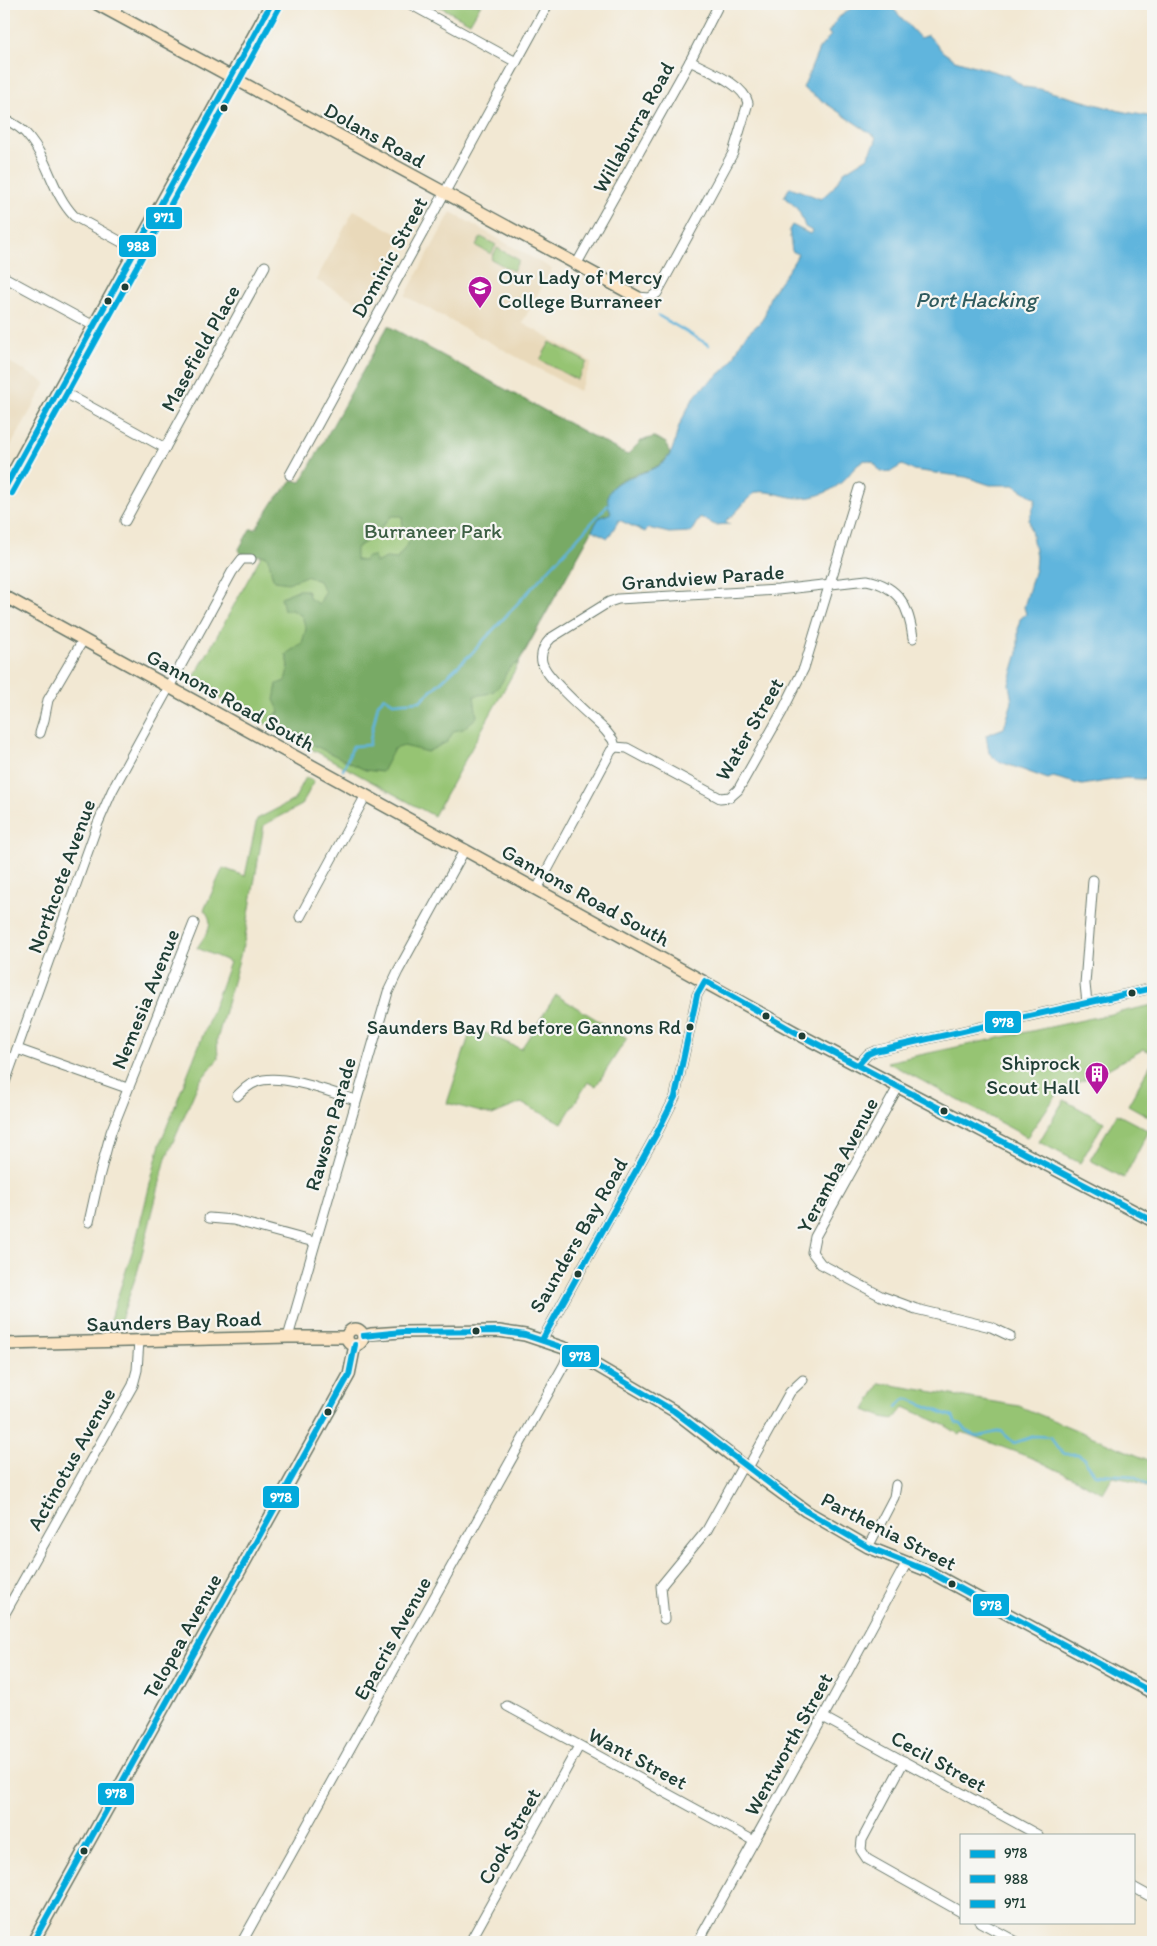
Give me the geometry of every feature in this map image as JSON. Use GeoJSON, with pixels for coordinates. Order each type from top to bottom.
{"type":"FeatureCollection","features":[{"type":"Feature","properties":{"kind":"street","name":"Dolans Road"},"geometry":{"type":"LineString","coordinates":[[97,4],[116,8],[231,78],[637,297]]}},
{"type":"Feature","properties":{"kind":"street"},"geometry":{"type":"LineString","coordinates":[[4,489],[271,4]]}},
{"type":"Feature","properties":{"kind":"street"},"geometry":{"type":"LineString","coordinates":[[410,4],[516,62]]}},
{"type":"Feature","properties":{"kind":"street","name":"Dominic Street"},"geometry":{"type":"LineString","coordinates":[[290,475],[548,4]]}},
{"type":"Feature","properties":{"kind":"street","name":"Willaburra Road"},"geometry":{"type":"LineString","coordinates":[[576,265],[690,61],[718,4]]}},
{"type":"Feature","properties":{"kind":"street"},"geometry":{"type":"LineString","coordinates":[[637,297],[650,298],[658,293],[733,153],[748,102],[746,95],[738,87],[690,61]]}},
{"type":"Feature","properties":{"kind":"street"},"geometry":{"type":"LineString","coordinates":[[4,119],[28,136],[37,148],[66,208],[74,216],[136,250]]}},
{"type":"Feature","properties":{"kind":"street","name":"Masefield Place"},"geometry":{"type":"LineString","coordinates":[[125,521],[265,266]]}},
{"type":"Feature","properties":{"kind":"street"},"geometry":{"type":"LineString","coordinates":[[4,277],[94,326]]}},
{"type":"Feature","properties":{"kind":"street"},"geometry":{"type":"LineString","coordinates":[[58,389],[165,448]]}},
{"type":"Feature","properties":{"kind":"street","name":"Water Street"},"geometry":{"type":"LineString","coordinates":[[615,747],[627,748],[720,798],[730,797],[738,790],[797,682],[809,652],[827,586],[859,488]]}},
{"type":"Feature","properties":{"kind":"street"},"geometry":{"type":"LineString","coordinates":[[168,688],[232,572],[244,557]]}},
{"type":"Feature","properties":{"kind":"street","name":"Grandview Parade"},"geometry":{"type":"LineString","coordinates":[[615,747],[613,740],[605,730],[545,672],[542,656],[546,643],[551,638],[613,600],[778,590],[867,580],[880,583],[893,591],[910,616],[913,638]]}},
{"type":"Feature","properties":{"kind":"street","name":"Gannons Road South"},"geometry":{"type":"LineString","coordinates":[[4,596],[802,1036],[1153,1221]]}},
{"type":"Feature","properties":{"kind":"street"},"geometry":{"type":"LineString","coordinates":[[40,733],[50,695],[83,640]]}},
{"type":"Feature","properties":{"kind":"street","name":"Northcote Avenue"},"geometry":{"type":"LineString","coordinates":[[4,1085],[98,823],[112,791],[168,688]]}},
{"type":"Feature","properties":{"kind":"street"},"geometry":{"type":"LineString","coordinates":[[537,889],[611,750],[615,747]]}},
{"type":"Feature","properties":{"kind":"street"},"geometry":{"type":"LineString","coordinates":[[300,917],[366,796]]}},
{"type":"Feature","properties":{"kind":"street","name":"Rawson Parade"},"geometry":{"type":"LineString","coordinates":[[288,1337],[314,1242],[391,985],[465,849]]}},
{"type":"Feature","properties":{"kind":"street"},"geometry":{"type":"LineString","coordinates":[[1086,1003],[1085,984],[1093,880]]}},
{"type":"Feature","properties":{"kind":"street","name":"Nemesia Avenue"},"geometry":{"type":"LineString","coordinates":[[89,1222],[109,1141],[128,1088],[194,923]]}},
{"type":"Feature","properties":{"kind":"street","name":"Saunders Bay Road"},"geometry":{"type":"LineString","coordinates":[[359,1341],[372,1334],[470,1330],[513,1332],[542,1340],[675,1097],[697,995],[705,981]]}},
{"type":"Feature","properties":{"kind":"street"},"geometry":{"type":"LineString","coordinates":[[858,1065],[862,1059],[875,1051],[1153,988]]}},
{"type":"Feature","properties":{"kind":"street","name":"Nemesia Avenue"},"geometry":{"type":"LineString","coordinates":[[17,1049],[128,1088]]}},
{"type":"Feature","properties":{"kind":"street"},"geometry":{"type":"LineString","coordinates":[[237,1096],[246,1087],[271,1078],[286,1080],[356,1100]]}},
{"type":"Feature","properties":{"kind":"street","name":"Yeramba Avenue"},"geometry":{"type":"LineString","coordinates":[[898,1086],[814,1237],[812,1252],[821,1264],[881,1296],[916,1309],[991,1327],[1010,1336]]}},
{"type":"Feature","properties":{"kind":"street"},"geometry":{"type":"LineString","coordinates":[[209,1218],[233,1220],[314,1242]]}},
{"type":"Feature","properties":{"kind":"street","name":"Saunders Bay Road"},"geometry":{"type":"LineString","coordinates":[[4,1344],[346,1337],[348,1332],[356,1329],[361,1331],[359,1341]]}},
{"type":"Feature","properties":{"kind":"street","name":"Parthenia Street"},"geometry":{"type":"LineString","coordinates":[[542,1340],[570,1350],[674,1411],[746,1467],[806,1510],[868,1547],[928,1571],[1153,1693]]}},
{"type":"Feature","properties":{"kind":"street","name":"Telopea Avenue"},"geometry":{"type":"LineString","coordinates":[[33,1942],[349,1375],[359,1341]]}},
{"type":"Feature","properties":{"kind":"street","name":"Actinotus Avenue"},"geometry":{"type":"LineString","coordinates":[[4,1615],[133,1385],[137,1370],[139,1342]]}},
{"type":"Feature","properties":{"kind":"street","name":"Epacris Avenue"},"geometry":{"type":"LineString","coordinates":[[242,1942],[564,1365],[570,1350]]}},
{"type":"Feature","properties":{"kind":"street"},"geometry":{"type":"LineString","coordinates":[[664,1619],[661,1586],[706,1530],[741,1469],[750,1464],[790,1392],[803,1380]]}},
{"type":"Feature","properties":{"kind":"street"},"geometry":{"type":"LineString","coordinates":[[868,1547],[894,1497],[896,1484]]}},
{"type":"Feature","properties":{"kind":"street","name":"Wentworth Street"},"geometry":{"type":"LineString","coordinates":[[698,1942],[907,1562]]}},
{"type":"Feature","properties":{"kind":"street","name":"Want Street"},"geometry":{"type":"LineString","coordinates":[[507,1706],[754,1841]]}},
{"type":"Feature","properties":{"kind":"street","name":"Cecil Street"},"geometry":{"type":"LineString","coordinates":[[823,1717],[1036,1834]]}},
{"type":"Feature","properties":{"kind":"street","name":"Cook Street"},"geometry":{"type":"LineString","coordinates":[[470,1942],[579,1746]]}},
{"type":"Feature","properties":{"kind":"street"},"geometry":{"type":"LineString","coordinates":[[904,1762],[862,1840],[861,1850],[867,1859],[880,1868],[960,1911]]}},
{"type":"Feature","properties":{"kind":"street"},"geometry":{"type":"LineString","coordinates":[[1134,1888],[1153,1898]]}},
{"type":"Feature","properties":{"kind":"street"},"geometry":{"type":"LineString","coordinates":[[984,1924],[1017,1942]]}},
{"type":"Feature","properties":{"kind":"shaded area"},"geometry":{"type":"Polygon","coordinates":[[[354,210],[403,237],[364,306],[316,280],[354,210]]]}},
{"type":"Feature","properties":{"kind":"shaded area","name":"Our Lady of Mercy College Burraneer"},"geometry":{"type":"Polygon","coordinates":[[[451,212],[552,269],[522,323],[592,362],[579,391],[405,296],[451,212]]]}},
{"type":"Feature","properties":{"kind":"shaded area"},"geometry":{"type":"Polygon","coordinates":[[[4,359],[46,383],[4,458],[4,359]]]}},
{"type":"Feature","properties":{"kind":"green space"},"geometry":{"type":"Polygon","coordinates":[[[435,4],[481,4],[470,23],[435,4]]]}},
{"type":"Feature","properties":{"kind":"green space"},"geometry":{"type":"Polygon","coordinates":[[[481,237],[496,245],[491,254],[476,246],[481,237]]]}},
{"type":"Feature","properties":{"kind":"green space"},"geometry":{"type":"Polygon","coordinates":[[[497,248],[519,260],[513,271],[491,259],[497,248]]]}},
{"type":"Feature","properties":{"kind":"green space","name":"Burraneer Park"},"geometry":{"type":"Polygon","coordinates":[[[388,326],[627,455],[641,441],[654,437],[666,443],[665,461],[599,518],[434,816],[191,683],[388,326]]]}},
{"type":"Feature","properties":{"kind":"green space","name":"Burraneer Park"},"geometry":{"type":"Polygon","coordinates":[[[388,326],[627,455],[641,441],[654,437],[666,443],[670,454],[654,468],[622,479],[611,489],[608,503],[611,513],[599,518],[518,663],[507,671],[500,685],[495,690],[474,696],[477,717],[463,729],[454,731],[447,742],[427,752],[404,746],[394,749],[382,772],[365,770],[307,742],[301,734],[284,730],[270,718],[280,712],[274,700],[277,684],[285,681],[289,665],[286,654],[302,643],[306,629],[302,616],[292,610],[284,610],[281,597],[298,590],[307,590],[310,599],[319,604],[325,592],[319,581],[306,576],[288,583],[275,581],[266,556],[259,555],[253,559],[239,552],[239,549],[250,529],[256,529],[274,501],[293,480],[301,482],[388,326]],[[392,516],[369,540],[356,548],[356,560],[364,561],[366,557],[374,556],[375,563],[386,558],[397,559],[415,533],[403,528],[402,516],[392,516]]]}},
{"type":"Feature","properties":{"kind":"green space"},"geometry":{"type":"Polygon","coordinates":[[[550,342],[587,362],[577,380],[540,360],[550,342]]]}},
{"type":"Feature","properties":{"kind":"green space"},"geometry":{"type":"Polygon","coordinates":[[[306,777],[314,781],[302,805],[264,825],[245,938],[217,1040],[218,1059],[199,1082],[166,1158],[138,1270],[118,1328],[108,1326],[136,1240],[160,1144],[230,962],[197,948],[210,925],[208,915],[204,910],[223,868],[245,876],[257,819],[294,800],[306,777]]]}},
{"type":"Feature","properties":{"kind":"green space"},"geometry":{"type":"Polygon","coordinates":[[[556,995],[627,1038],[596,1086],[588,1082],[562,1123],[521,1103],[492,1115],[447,1103],[472,1027],[521,1049],[556,995]]]}},
{"type":"Feature","properties":{"kind":"green space"},"geometry":{"type":"Polygon","coordinates":[[[1153,1005],[1153,1054],[1144,1049],[1095,1076],[1061,1089],[1027,1137],[887,1062],[1153,1005]]]}},
{"type":"Feature","properties":{"kind":"green space"},"geometry":{"type":"Polygon","coordinates":[[[1151,1064],[1153,1065],[1153,1119],[1128,1105],[1151,1064]]]}},
{"type":"Feature","properties":{"kind":"green space"},"geometry":{"type":"Polygon","coordinates":[[[1064,1100],[1104,1122],[1080,1163],[1039,1142],[1064,1100]]]}},
{"type":"Feature","properties":{"kind":"green space"},"geometry":{"type":"Polygon","coordinates":[[[1117,1114],[1149,1131],[1124,1178],[1090,1160],[1117,1114]]]}},
{"type":"Feature","properties":{"kind":"green space"},"geometry":{"type":"Polygon","coordinates":[[[880,1383],[1019,1406],[1153,1462],[1153,1492],[1150,1488],[1140,1483],[1112,1477],[1103,1493],[1037,1460],[962,1432],[960,1435],[946,1426],[904,1407],[894,1419],[882,1417],[865,1410],[880,1383]]]}},
{"type":"Feature","properties":{"kind":"water","name":"Port Hacking"},"geometry":{"type":"Polygon","coordinates":[[[857,4],[889,4],[920,38],[928,35],[943,52],[955,60],[1009,76],[1024,87],[1040,89],[1120,111],[1153,117],[1153,780],[1126,778],[1082,785],[1053,777],[1048,779],[998,761],[989,753],[986,735],[1004,728],[1012,702],[1009,684],[1018,653],[1018,628],[1020,619],[1026,614],[1024,607],[1035,569],[1036,556],[1029,520],[1036,499],[1014,485],[990,485],[966,477],[913,470],[902,465],[892,471],[881,472],[873,462],[865,460],[856,466],[836,487],[812,497],[789,497],[768,492],[757,492],[725,521],[730,524],[715,525],[700,517],[691,532],[669,533],[648,528],[645,532],[619,520],[608,538],[592,530],[599,518],[611,513],[608,500],[610,491],[616,484],[657,467],[665,461],[672,449],[679,426],[693,399],[727,367],[743,339],[764,317],[771,295],[798,254],[792,251],[789,230],[792,225],[810,234],[812,231],[805,227],[798,210],[784,197],[790,187],[821,199],[833,188],[844,172],[868,157],[876,137],[803,88],[819,49],[831,35],[828,33],[838,18],[857,4]]]}},
{"type":"Feature","properties":{"kind":"waterway"},"geometry":{"type":"LineString","coordinates":[[659,316],[709,345]]}},
{"type":"Feature","properties":{"kind":"waterway"},"geometry":{"type":"LineString","coordinates":[[343,770],[353,746],[369,745],[378,704],[384,697],[393,703],[420,701],[471,654],[608,505]]}},
{"type":"Feature","properties":{"kind":"waterway"},"geometry":{"type":"LineString","coordinates":[[897,1407],[903,1400],[909,1399],[953,1417],[956,1423],[961,1424],[974,1435],[979,1436],[1001,1431],[1014,1443],[1035,1436],[1051,1437],[1057,1448],[1065,1454],[1078,1454],[1095,1474],[1134,1476],[1153,1488]]}},
{"type":"Feature","properties":{"kind":"transit line","name":"988"},"geometry":{"type":"LineString","coordinates":[[4,489],[271,4]]}},
{"type":"Feature","properties":{"kind":"transit line","name":"971"},"geometry":{"type":"LineString","coordinates":[[12,493],[279,8]]}},
{"type":"Feature","properties":{"kind":"transit line","name":"978"},"geometry":{"type":"LineString","coordinates":[[542,1340],[675,1097],[697,995],[705,981],[802,1036],[1153,1221]]}},
{"type":"Feature","properties":{"kind":"transit line","name":"978"},"geometry":{"type":"LineString","coordinates":[[858,1065],[868,1054],[875,1051],[1153,988]]}},
{"type":"Feature","properties":{"kind":"transit line","name":"978"},"geometry":{"type":"LineString","coordinates":[[363,1336],[402,1332],[499,1331],[525,1335],[570,1350],[674,1411],[806,1511],[868,1547],[928,1571],[1153,1693]]}},
{"type":"Feature","properties":{"kind":"transit line","name":"978"},"geometry":{"type":"LineString","coordinates":[[33,1942],[349,1375],[355,1345]]}},
{"type":"Feature","properties":{"kind":"place","name":"Our Lady of Mercy College Burraneer"},"geometry":{"type":"Point","coordinates":[480,309]}},
{"type":"Feature","properties":{"kind":"place","name":"Saunders Bay Rd before Gannons Rd"},"geometry":{"type":"Point","coordinates":[690,1027]}},
{"type":"Feature","properties":{"kind":"place","name":"Shiprock Scout Hall"},"geometry":{"type":"Point","coordinates":[1097,1095]}}]}
